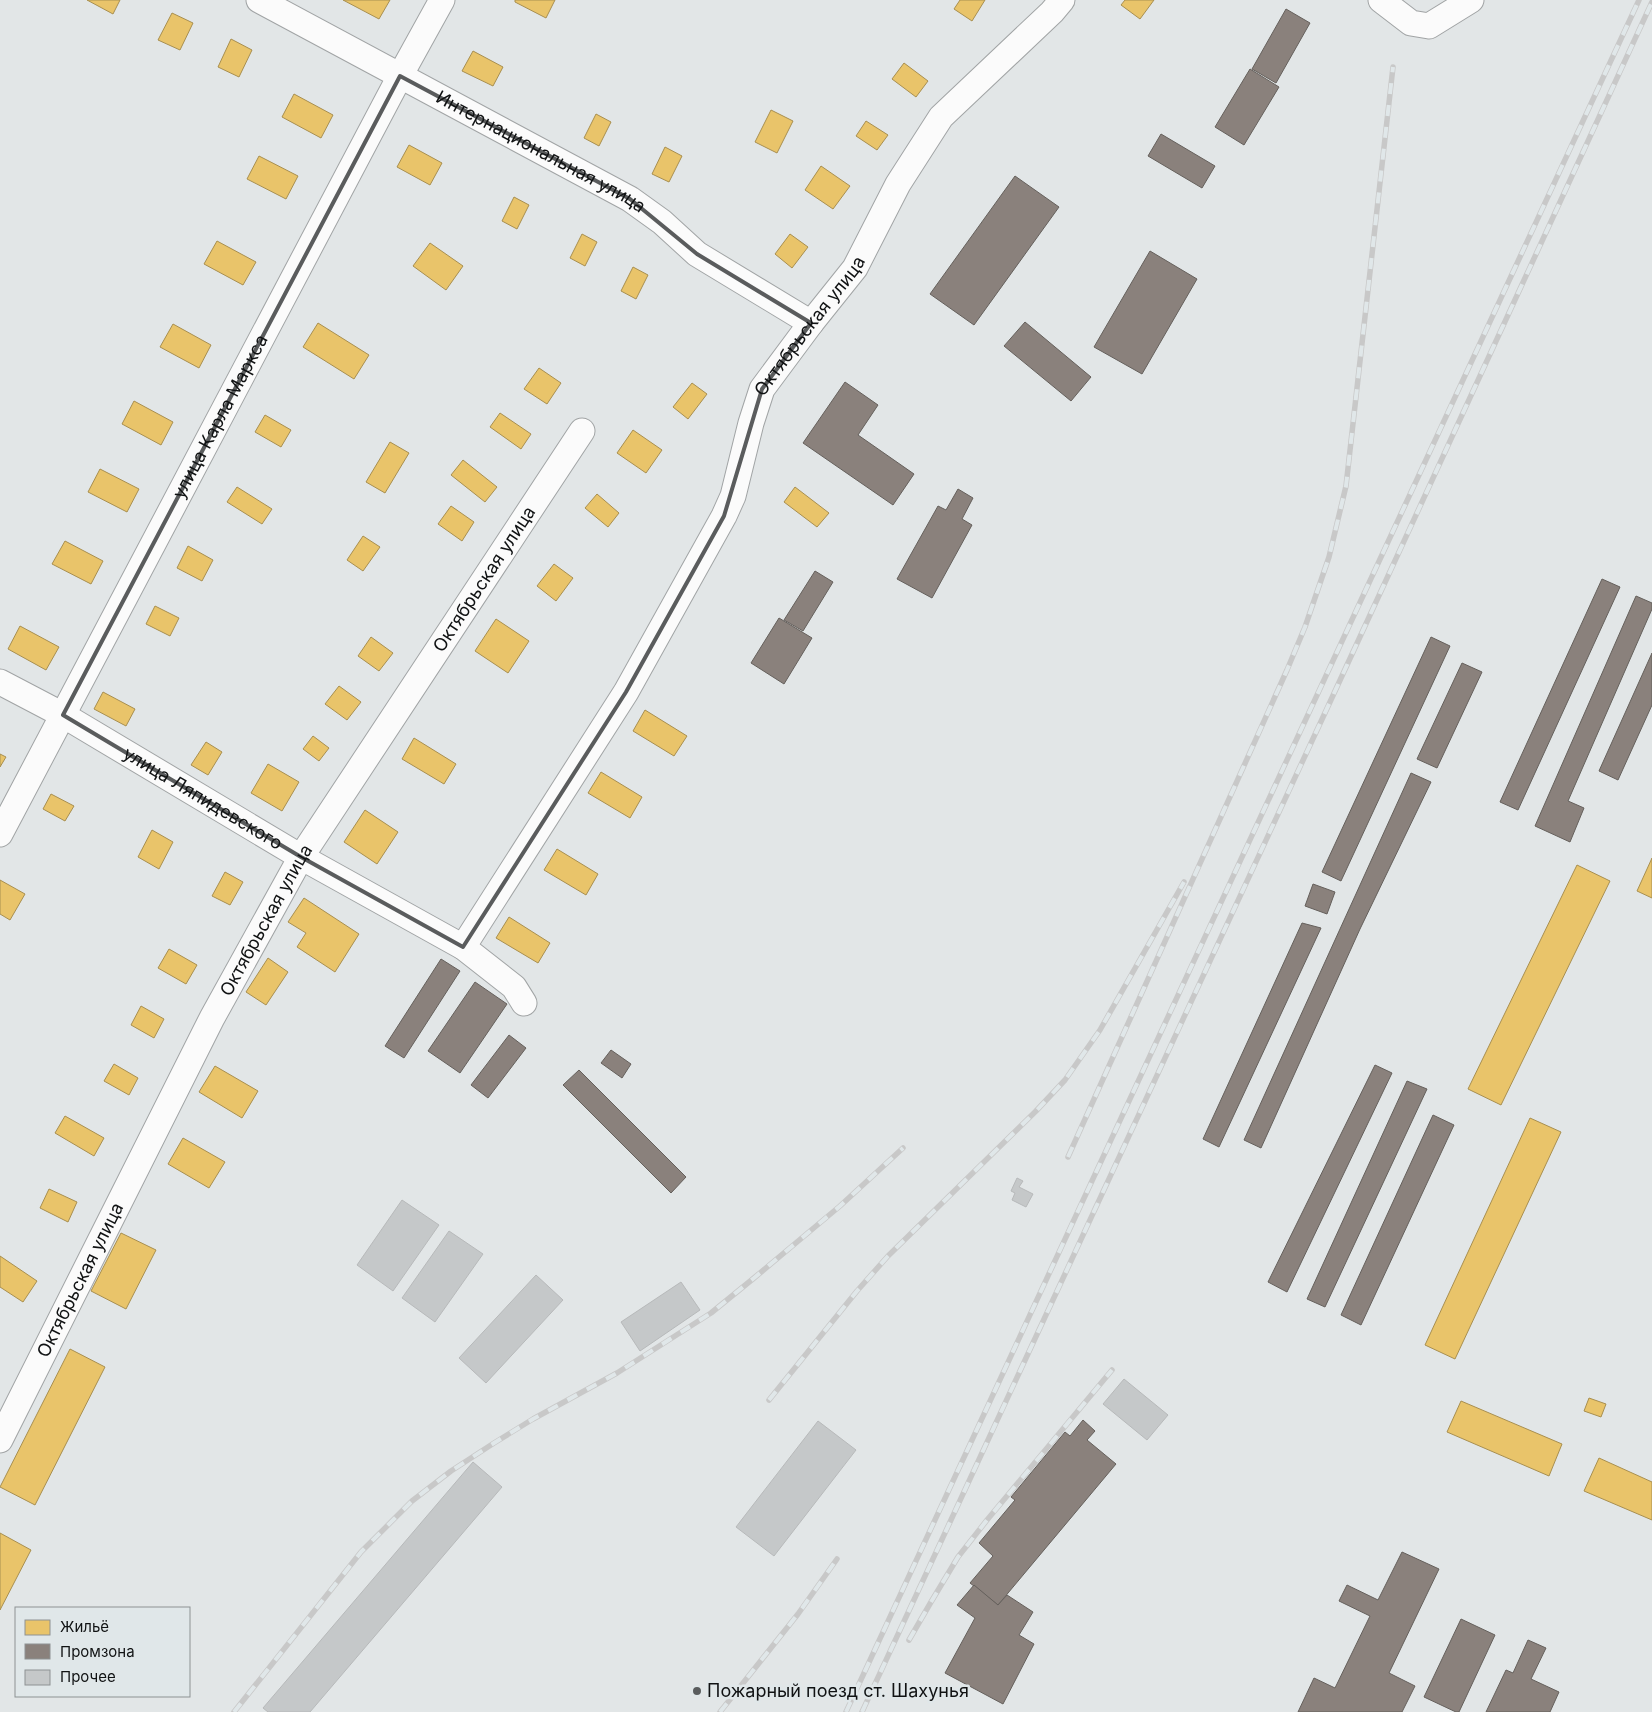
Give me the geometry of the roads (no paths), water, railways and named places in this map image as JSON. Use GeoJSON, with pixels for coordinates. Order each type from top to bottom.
{"type":"FeatureCollection","features":[{"type":"Feature","properties":{"kind":"street","name":"Интернациональная улица"},"geometry":{"type":"LineString","coordinates":[[259,0],[630,199],[662,222],[697,254],[810,323]]}},
{"type":"Feature","properties":{"kind":"street","name":"улица Карла Маркса"},"geometry":{"type":"LineString","coordinates":[[0,834],[400,76],[442,0]]}},
{"type":"Feature","properties":{"kind":"street","name":"Октябрьская улица"},"geometry":{"type":"LineString","coordinates":[[463,948],[636,675],[724,516],[733,496],[751,423],[762,389],[810,323],[855,268],[898,184],[941,117],[1052,12],[1062,0]]}},
{"type":"Feature","properties":{"kind":"street"},"geometry":{"type":"LineString","coordinates":[[1381,0],[1411,23],[1429,26],[1471,0]]}},
{"type":"Feature","properties":{"kind":"street","name":"Октябрьская улица"},"geometry":{"type":"LineString","coordinates":[[0,1440],[212,1018],[301,857],[582,431]]}},
{"type":"Feature","properties":{"kind":"street","name":"улица Ляпидевского"},"geometry":{"type":"LineString","coordinates":[[0,682],[63,716],[301,857],[463,948],[503,976],[514,987],[524,1003]]}},
{"type":"Feature","properties":{"kind":"railway"},"geometry":{"type":"LineString","coordinates":[[846,1712],[1639,0]]}},
{"type":"Feature","properties":{"kind":"railway"},"geometry":{"type":"LineString","coordinates":[[862,1712],[1652,2]]}},
{"type":"Feature","properties":{"kind":"railway"},"geometry":{"type":"LineString","coordinates":[[1068,1157],[1287,670],[1305,627],[1329,557],[1346,486],[1393,67]]}},
{"type":"Feature","properties":{"kind":"railway"},"geometry":{"type":"LineString","coordinates":[[769,1400],[857,1291],[888,1256],[1036,1111],[1065,1080],[1100,1030],[1184,882]]}},
{"type":"Feature","properties":{"kind":"railway"},"geometry":{"type":"LineString","coordinates":[[234,1712],[361,1552],[412,1501],[451,1471],[494,1443],[533,1419],[617,1373],[711,1313],[840,1206],[903,1148]]}},
{"type":"Feature","properties":{"kind":"railway"},"geometry":{"type":"LineString","coordinates":[[909,1640],[958,1557],[1112,1370]]}},
{"type":"Feature","properties":{"kind":"railway"},"geometry":{"type":"LineString","coordinates":[[720,1712],[798,1614],[837,1559]]}},
{"type":"Feature","properties":{"kind":"place","name":"Пожарный поезд ст. Шахунья"},"geometry":{"type":"Point","coordinates":[697,1691]}}]}
